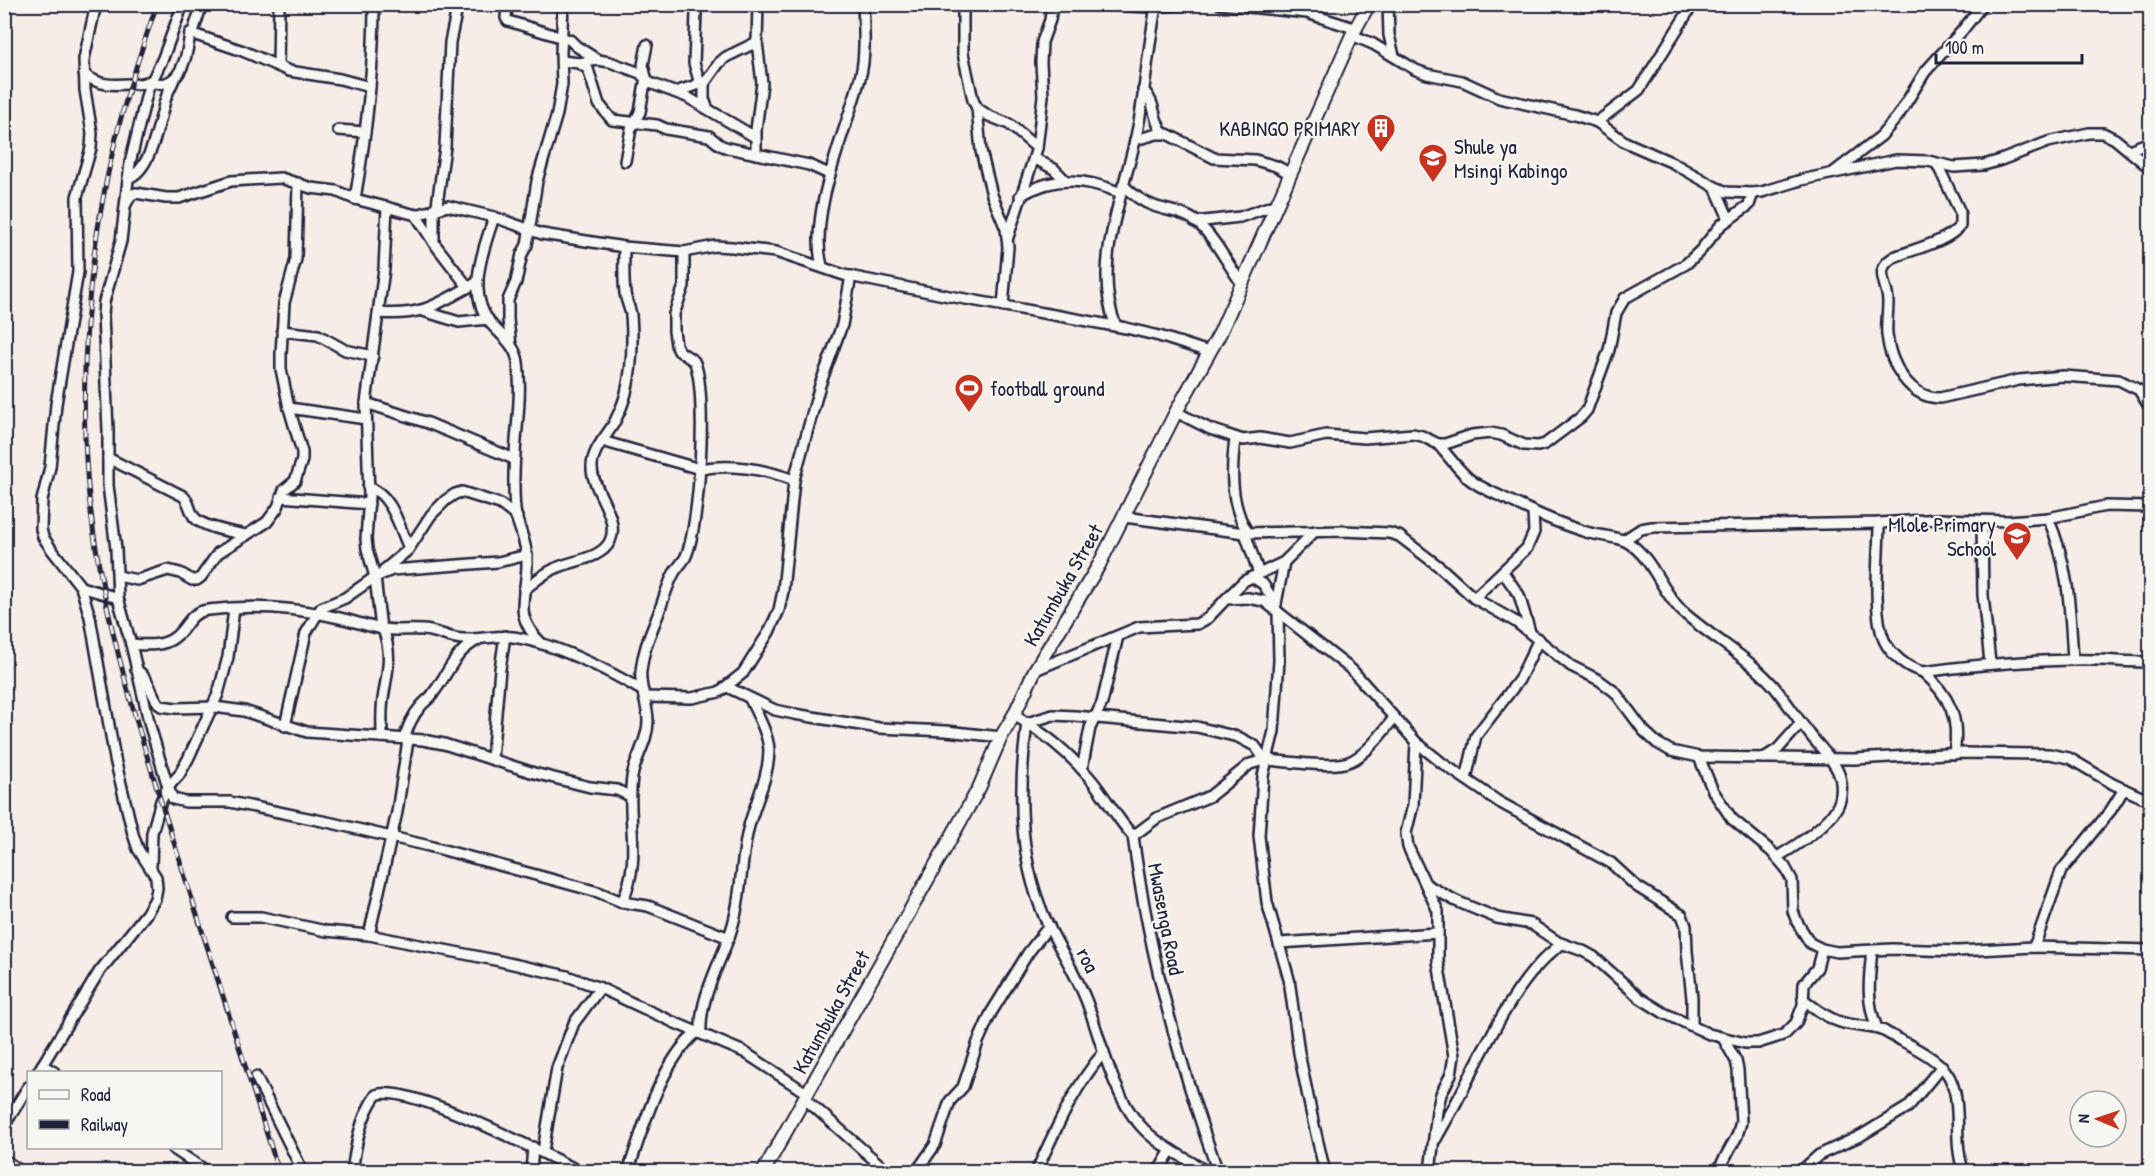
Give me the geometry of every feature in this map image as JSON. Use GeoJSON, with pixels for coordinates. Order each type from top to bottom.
{"type":"FeatureCollection","features":[{"type":"Feature","properties":{"kind":"main road","name":"Katumbuka Street"},"geometry":{"type":"LineString","coordinates":[[763,1172],[979,788],[1001,737],[1014,716],[1035,670],[1099,565],[1176,412],[1220,333],[1354,32],[1369,4]]}},
{"type":"Feature","properties":{"kind":"main road"},"geometry":{"type":"LineString","coordinates":[[4,1162],[18,1172]]}},
{"type":"Feature","properties":{"kind":"street"},"geometry":{"type":"LineString","coordinates":[[40,1069],[99,972],[146,915],[155,900],[156,877],[138,849],[115,759],[90,617],[81,587],[43,537],[40,516],[50,467],[61,372],[75,299],[79,250],[76,210],[91,148],[92,133],[84,74],[85,51],[96,4]]}},
{"type":"Feature","properties":{"kind":"street"},"geometry":{"type":"LineString","coordinates":[[183,4],[163,58],[148,89],[128,178],[121,241],[104,302],[109,496],[118,576],[118,598],[150,726],[173,799],[230,802],[390,837],[598,892],[622,902],[648,906],[729,938]]}},
{"type":"Feature","properties":{"kind":"street"},"geometry":{"type":"LineString","coordinates":[[128,178],[134,176],[145,164],[161,119],[165,98],[181,69],[190,33],[193,32],[202,4]]}},
{"type":"Feature","properties":{"kind":"street"},"geometry":{"type":"LineString","coordinates":[[278,66],[279,4]]}},
{"type":"Feature","properties":{"kind":"street"},"geometry":{"type":"LineString","coordinates":[[355,199],[370,87],[374,4]]}},
{"type":"Feature","properties":{"kind":"street"},"geometry":{"type":"LineString","coordinates":[[125,205],[131,195],[136,193],[179,198],[231,181],[281,178],[311,188],[336,191],[355,199],[416,214],[429,213],[437,205],[443,164],[450,42],[458,4]]}},
{"type":"Feature","properties":{"kind":"street"},"geometry":{"type":"LineString","coordinates":[[507,4],[506,18],[508,21],[570,40],[598,60],[626,68],[645,77],[650,83],[707,107],[755,138]]}},
{"type":"Feature","properties":{"kind":"street"},"geometry":{"type":"LineString","coordinates":[[511,346],[508,300],[516,282],[519,262],[526,245],[542,161],[562,84],[563,4]]}},
{"type":"Feature","properties":{"kind":"street"},"geometry":{"type":"LineString","coordinates":[[756,154],[755,138],[762,83],[757,42],[758,4]]}},
{"type":"Feature","properties":{"kind":"street"},"geometry":{"type":"LineString","coordinates":[[822,266],[818,241],[829,174],[842,142],[861,75],[863,4]]}},
{"type":"Feature","properties":{"kind":"street"},"geometry":{"type":"LineString","coordinates":[[1007,239],[1036,153],[1043,96],[1042,42],[1050,20],[1052,4]]}},
{"type":"Feature","properties":{"kind":"street"},"geometry":{"type":"LineString","coordinates":[[1090,4],[1156,7],[1187,4]]}},
{"type":"Feature","properties":{"kind":"street"},"geometry":{"type":"LineString","coordinates":[[1220,4],[1307,13],[1354,32],[1422,72],[1462,81],[1499,98],[1597,122],[1625,142],[1673,163],[1727,192],[1753,194],[1832,173],[1896,160],[1928,161],[1954,167],[1984,165],[2048,142],[2089,133],[2105,134],[2151,168]]}},
{"type":"Feature","properties":{"kind":"street"},"geometry":{"type":"LineString","coordinates":[[1388,4],[1389,35],[1394,56]]}},
{"type":"Feature","properties":{"kind":"street"},"geometry":{"type":"LineString","coordinates":[[1597,122],[1639,90],[1692,4]]}},
{"type":"Feature","properties":{"kind":"street"},"geometry":{"type":"LineString","coordinates":[[1832,173],[1881,136],[1898,116],[1925,72],[1983,4]]}},
{"type":"Feature","properties":{"kind":"street"},"geometry":{"type":"LineString","coordinates":[[960,6],[963,53],[976,108],[981,150],[992,195],[1006,229],[1003,306]]}},
{"type":"Feature","properties":{"kind":"street"},"geometry":{"type":"LineString","coordinates":[[1116,327],[1110,312],[1108,274],[1111,227],[1135,140],[1156,7]]}},
{"type":"Feature","properties":{"kind":"street"},"geometry":{"type":"LineString","coordinates":[[696,13],[694,63],[707,107]]}},
{"type":"Feature","properties":{"kind":"street"},"geometry":{"type":"LineString","coordinates":[[190,33],[300,74],[340,79],[370,87]]}},
{"type":"Feature","properties":{"kind":"street"},"geometry":{"type":"LineString","coordinates":[[675,92],[702,84],[726,57],[757,42]]}},
{"type":"Feature","properties":{"kind":"street"},"geometry":{"type":"LineString","coordinates":[[625,162],[631,129],[640,112],[645,77],[643,65],[647,45]]}},
{"type":"Feature","properties":{"kind":"street"},"geometry":{"type":"LineString","coordinates":[[562,60],[579,63],[598,60]]}},
{"type":"Feature","properties":{"kind":"street"},"geometry":{"type":"LineString","coordinates":[[579,63],[588,69],[599,104],[617,122],[635,122],[709,136],[720,145],[809,165],[829,174]]}},
{"type":"Feature","properties":{"kind":"street"},"geometry":{"type":"LineString","coordinates":[[84,74],[90,79],[111,86],[151,82],[161,84],[174,79]]}},
{"type":"Feature","properties":{"kind":"street"},"geometry":{"type":"LineString","coordinates":[[1143,90],[1153,104],[1157,124],[1164,134]]}},
{"type":"Feature","properties":{"kind":"street"},"geometry":{"type":"LineString","coordinates":[[976,108],[1009,124],[1066,181]]}},
{"type":"Feature","properties":{"kind":"street"},"geometry":{"type":"LineString","coordinates":[[338,130],[365,132]]}},
{"type":"Feature","properties":{"kind":"street"},"geometry":{"type":"LineString","coordinates":[[1135,140],[1164,134],[1182,140],[1214,159],[1255,160],[1276,166],[1291,174]]}},
{"type":"Feature","properties":{"kind":"street"},"geometry":{"type":"LineString","coordinates":[[2129,150],[2151,142]]}},
{"type":"Feature","properties":{"kind":"street"},"geometry":{"type":"LineString","coordinates":[[1937,164],[1960,212],[1960,226],[1942,239],[1894,256],[1883,268],[1883,282],[1888,298],[1889,346],[1895,364],[1908,383],[1925,396],[1940,398],[2034,377],[2108,378],[2134,387],[2151,408]]}},
{"type":"Feature","properties":{"kind":"street"},"geometry":{"type":"LineString","coordinates":[[1020,196],[1046,183],[1066,181],[1122,189],[1154,207],[1184,215],[1195,222],[1209,236],[1242,284]]}},
{"type":"Feature","properties":{"kind":"street"},"geometry":{"type":"LineString","coordinates":[[118,576],[137,580],[168,570],[196,580],[201,577],[218,553],[267,522],[274,514],[286,488],[295,481],[302,460],[302,452],[289,408],[281,369],[284,303],[296,260],[298,183]]}},
{"type":"Feature","properties":{"kind":"street"},"geometry":{"type":"LineString","coordinates":[[1715,187],[1729,219]]}},
{"type":"Feature","properties":{"kind":"street"},"geometry":{"type":"LineString","coordinates":[[1438,444],[1455,442],[1472,435],[1491,433],[1520,444],[1541,446],[1581,417],[1590,402],[1610,350],[1614,318],[1620,305],[1629,295],[1652,285],[1686,264],[1700,251],[1713,233],[1749,205],[1753,194]]}},
{"type":"Feature","properties":{"kind":"street"},"geometry":{"type":"LineString","coordinates":[[1195,222],[1240,217],[1277,204]]}},
{"type":"Feature","properties":{"kind":"street"},"geometry":{"type":"LineString","coordinates":[[434,209],[448,206],[530,228],[542,234],[624,247],[684,252],[715,246],[749,247],[776,252],[795,260],[851,276],[1159,336],[1209,351]]}},
{"type":"Feature","properties":{"kind":"street"},"geometry":{"type":"LineString","coordinates":[[382,737],[383,699],[388,677],[389,655],[382,629],[375,577],[367,549],[369,504],[366,404],[384,269],[387,207]]}},
{"type":"Feature","properties":{"kind":"street"},"geometry":{"type":"LineString","coordinates":[[434,209],[434,243]]}},
{"type":"Feature","properties":{"kind":"street"},"geometry":{"type":"LineString","coordinates":[[416,214],[434,243],[468,287]]}},
{"type":"Feature","properties":{"kind":"street"},"geometry":{"type":"LineString","coordinates":[[494,218],[481,255],[478,282],[480,304],[488,319],[518,358],[519,379],[514,459],[517,516],[527,555],[522,604],[527,627],[543,644]]}},
{"type":"Feature","properties":{"kind":"street"},"geometry":{"type":"LineString","coordinates":[[524,590],[546,572],[597,553],[604,549],[611,540],[609,515],[591,470],[592,461],[617,418],[626,392],[631,352],[631,313],[625,295],[624,247]]}},
{"type":"Feature","properties":{"kind":"street"},"geometry":{"type":"LineString","coordinates":[[622,902],[632,878],[633,869],[634,841],[630,796],[632,774],[647,733],[648,712],[641,670],[648,636],[675,573],[685,558],[690,542],[700,469],[698,375],[694,361],[683,355],[676,345],[674,331],[674,314],[684,286],[684,252]]}},
{"type":"Feature","properties":{"kind":"street"},"geometry":{"type":"LineString","coordinates":[[131,644],[147,645],[168,642],[199,611],[285,608],[382,629],[424,630],[463,639],[495,635],[543,644],[623,680],[644,694],[705,697],[719,692],[743,673],[769,632],[779,610],[787,564],[794,480],[820,385],[842,325],[851,276]]}},
{"type":"Feature","properties":{"kind":"street"},"geometry":{"type":"LineString","coordinates":[[379,313],[402,314],[423,310],[478,282]]}},
{"type":"Feature","properties":{"kind":"street"},"geometry":{"type":"LineString","coordinates":[[442,317],[450,297]]}},
{"type":"Feature","properties":{"kind":"street"},"geometry":{"type":"LineString","coordinates":[[423,310],[459,322],[488,319]]}},
{"type":"Feature","properties":{"kind":"street"},"geometry":{"type":"LineString","coordinates":[[282,331],[318,335],[345,350],[372,356]]}},
{"type":"Feature","properties":{"kind":"street"},"geometry":{"type":"LineString","coordinates":[[366,404],[428,423],[514,459]]}},
{"type":"Feature","properties":{"kind":"street"},"geometry":{"type":"LineString","coordinates":[[289,408],[366,419]]}},
{"type":"Feature","properties":{"kind":"street"},"geometry":{"type":"LineString","coordinates":[[1176,412],[1235,439],[1260,438],[1290,443],[1326,435],[1365,438],[1413,434],[1422,436],[1438,444],[1461,472],[1476,484],[1533,512],[1592,534],[1624,540],[1639,552],[1678,607],[1739,654],[1771,683],[1832,759],[1840,777],[1840,799],[1836,808],[1818,828],[1777,857]]}},
{"type":"Feature","properties":{"kind":"street"},"geometry":{"type":"LineString","coordinates":[[1235,439],[1233,478],[1237,512],[1247,533],[1256,576],[1277,608],[1301,632],[1352,670],[1416,742],[1499,802],[1611,864],[1636,886],[1682,915],[1686,926],[1692,1026]]}},
{"type":"Feature","properties":{"kind":"street"},"geometry":{"type":"LineString","coordinates":[[602,441],[700,469],[743,468],[774,473],[794,480]]}},
{"type":"Feature","properties":{"kind":"street"},"geometry":{"type":"LineString","coordinates":[[108,459],[183,496],[198,520],[222,530],[246,535]]}},
{"type":"Feature","properties":{"kind":"street"},"geometry":{"type":"LineString","coordinates":[[368,487],[386,498],[409,548],[415,568]]}},
{"type":"Feature","properties":{"kind":"street"},"geometry":{"type":"LineString","coordinates":[[285,726],[306,633],[316,613],[323,606],[349,595],[375,577],[409,548],[439,506],[455,494],[462,492],[500,504],[517,516]]}},
{"type":"Feature","properties":{"kind":"street"},"geometry":{"type":"LineString","coordinates":[[281,496],[369,504]]}},
{"type":"Feature","properties":{"kind":"street"},"geometry":{"type":"LineString","coordinates":[[1624,540],[1641,529],[1652,527],[1879,523],[1939,519],[1982,521],[2048,518],[2106,506],[2151,507]]}},
{"type":"Feature","properties":{"kind":"street"},"geometry":{"type":"LineString","coordinates":[[1474,598],[1531,542],[1534,532],[1533,512]]}},
{"type":"Feature","properties":{"kind":"street"},"geometry":{"type":"LineString","coordinates":[[1124,517],[1247,533],[1315,531],[1389,533],[1399,536],[1424,554],[1474,598],[1530,632],[1571,666],[1599,680],[1615,692],[1644,732],[1671,752],[1699,757],[1832,759],[1901,758],[1954,754],[2064,756],[2151,801]]}},
{"type":"Feature","properties":{"kind":"street"},"geometry":{"type":"LineString","coordinates":[[2048,518],[2065,566],[2070,603],[2073,660]]}},
{"type":"Feature","properties":{"kind":"street"},"geometry":{"type":"LineString","coordinates":[[1982,521],[1983,595],[1990,663]]}},
{"type":"Feature","properties":{"kind":"street"},"geometry":{"type":"LineString","coordinates":[[1879,523],[1878,604],[1883,638],[1893,654],[1914,669],[1923,672],[1990,663],[2073,660],[2151,662]]}},
{"type":"Feature","properties":{"kind":"street"},"geometry":{"type":"LineString","coordinates":[[1035,670],[1139,627],[1197,624],[1208,618],[1244,581],[1284,562],[1315,531]]}},
{"type":"Feature","properties":{"kind":"street"},"geometry":{"type":"LineString","coordinates":[[375,577],[392,570],[498,562],[527,555]]}},
{"type":"Feature","properties":{"kind":"street"},"geometry":{"type":"LineString","coordinates":[[1284,562],[1277,608],[1279,662],[1274,731],[1265,760],[1259,836],[1267,902],[1289,979],[1312,1121],[1325,1172]]}},
{"type":"Feature","properties":{"kind":"street"},"geometry":{"type":"LineString","coordinates":[[1503,572],[1519,595],[1530,632]]}},
{"type":"Feature","properties":{"kind":"street"},"geometry":{"type":"LineString","coordinates":[[81,587],[118,598]]}},
{"type":"Feature","properties":{"kind":"street"},"geometry":{"type":"LineString","coordinates":[[1227,599],[1256,598],[1277,608]]}},
{"type":"Feature","properties":{"kind":"street"},"geometry":{"type":"LineString","coordinates":[[151,866],[152,832],[168,787],[179,775],[214,707],[225,673],[234,609]]}},
{"type":"Feature","properties":{"kind":"street"},"geometry":{"type":"LineString","coordinates":[[492,758],[505,636]]}},
{"type":"Feature","properties":{"kind":"street"},"geometry":{"type":"LineString","coordinates":[[1082,769],[1090,728],[1102,703],[1118,636]]}},
{"type":"Feature","properties":{"kind":"street"},"geometry":{"type":"LineString","coordinates":[[369,935],[397,812],[406,740],[412,717],[433,695],[460,653],[481,638]]}},
{"type":"Feature","properties":{"kind":"street"},"geometry":{"type":"LineString","coordinates":[[1466,779],[1476,736],[1519,680],[1539,639]]}},
{"type":"Feature","properties":{"kind":"street"},"geometry":{"type":"LineString","coordinates":[[136,669],[148,679],[154,696],[161,706],[214,707],[244,711],[285,726],[314,733],[444,744],[534,773],[590,787],[617,790],[630,796]]}},
{"type":"Feature","properties":{"kind":"street"},"geometry":{"type":"LineString","coordinates":[[1923,672],[1943,693],[1951,708],[1956,725],[1954,754]]}},
{"type":"Feature","properties":{"kind":"street"},"geometry":{"type":"LineString","coordinates":[[727,687],[775,710],[879,728],[946,731],[1001,737]]}},
{"type":"Feature","properties":{"kind":"street"},"geometry":{"type":"LineString","coordinates":[[699,1033],[702,1006],[729,938],[740,894],[748,828],[768,759],[769,747],[750,699]]}},
{"type":"Feature","properties":{"kind":"street"},"geometry":{"type":"LineString","coordinates":[[1028,723],[1053,715],[1197,727],[1238,737],[1255,746],[1265,760]]}},
{"type":"Feature","properties":{"kind":"street","name":"Mwasenga Road"},"geometry":{"type":"LineString","coordinates":[[1014,716],[1061,746],[1082,769],[1133,836],[1168,1018],[1218,1172]]}},
{"type":"Feature","properties":{"kind":"street"},"geometry":{"type":"LineString","coordinates":[[1133,836],[1157,818],[1210,796],[1250,764],[1265,760],[1336,765],[1350,762],[1363,753],[1394,718]]}},
{"type":"Feature","properties":{"kind":"street","name":"roa"},"geometry":{"type":"LineString","coordinates":[[1028,723],[1020,801],[1023,836],[1035,885],[1049,926],[1082,989],[1122,1096],[1139,1124],[1159,1143],[1207,1172]]}},
{"type":"Feature","properties":{"kind":"street"},"geometry":{"type":"LineString","coordinates":[[1764,758],[1784,743],[1801,723]]}},
{"type":"Feature","properties":{"kind":"street"},"geometry":{"type":"LineString","coordinates":[[1416,742],[1413,805],[1406,833],[1408,847],[1438,910],[1438,962],[1454,1056],[1451,1074],[1441,1094],[1437,1111],[1430,1172]]}},
{"type":"Feature","properties":{"kind":"street"},"geometry":{"type":"LineString","coordinates":[[1699,757],[1713,791],[1732,819],[1777,857],[1791,876],[1793,911],[1801,931],[1810,943],[1822,949],[1837,952],[1958,951],[2034,946],[2151,950]]}},
{"type":"Feature","properties":{"kind":"street"},"geometry":{"type":"LineString","coordinates":[[2034,946],[2061,871],[2111,810],[2124,789]]}},
{"type":"Feature","properties":{"kind":"street"},"geometry":{"type":"LineString","coordinates":[[1427,885],[1456,901],[1497,918],[1531,924],[1562,944],[1594,957],[1655,1008],[1692,1026],[1723,1038],[1745,1043],[1758,1043],[1777,1037],[1796,1023],[1801,1012],[1804,984],[1817,969],[1822,949]]}},
{"type":"Feature","properties":{"kind":"street"},"geometry":{"type":"LineString","coordinates":[[232,917],[261,916],[326,931],[369,935],[567,976],[600,988],[744,1052],[806,1096],[877,1167],[888,1172]]}},
{"type":"Feature","properties":{"kind":"street"},"geometry":{"type":"LineString","coordinates":[[916,1172],[935,1145],[950,1101],[963,1087],[978,1041],[991,1013],[1028,953],[1049,926]]}},
{"type":"Feature","properties":{"kind":"street"},"geometry":{"type":"LineString","coordinates":[[1279,943],[1438,933]]}},
{"type":"Feature","properties":{"kind":"street"},"geometry":{"type":"LineString","coordinates":[[1435,1142],[1475,1064],[1513,998],[1543,960],[1562,944]]}},
{"type":"Feature","properties":{"kind":"street"},"geometry":{"type":"LineString","coordinates":[[1872,951],[1869,1001],[1877,1028]]}},
{"type":"Feature","properties":{"kind":"street"},"geometry":{"type":"LineString","coordinates":[[543,1151],[557,1068],[574,1023],[600,988]]}},
{"type":"Feature","properties":{"kind":"street"},"geometry":{"type":"LineString","coordinates":[[1803,999],[1839,1022],[1877,1028],[1942,1066],[1951,1079],[1956,1094],[1957,1145],[1964,1172]]}},
{"type":"Feature","properties":{"kind":"street"},"geometry":{"type":"LineString","coordinates":[[628,1172],[641,1134],[670,1066],[684,1044],[699,1033]]}},
{"type":"Feature","properties":{"kind":"street"},"geometry":{"type":"LineString","coordinates":[[1717,1172],[1737,1136],[1741,1122],[1736,1060],[1723,1038]]}},
{"type":"Feature","properties":{"kind":"street"},"geometry":{"type":"LineString","coordinates":[[1036,1172],[1068,1102],[1104,1052]]}},
{"type":"Feature","properties":{"kind":"street"},"geometry":{"type":"LineString","coordinates":[[1800,1172],[1819,1155],[1862,1135],[1908,1107],[1942,1066]]}},
{"type":"Feature","properties":{"kind":"street"},"geometry":{"type":"LineString","coordinates":[[256,1077],[303,1172]]}},
{"type":"Feature","properties":{"kind":"street"},"geometry":{"type":"LineString","coordinates":[[4,1126],[27,1089]]}},
{"type":"Feature","properties":{"kind":"street"},"geometry":{"type":"LineString","coordinates":[[352,1172],[360,1127],[370,1102],[375,1095],[380,1093],[401,1096],[450,1111],[543,1151],[581,1172]]}},
{"type":"Feature","properties":{"kind":"street"},"geometry":{"type":"LineString","coordinates":[[531,1172],[533,1147]]}},
{"type":"Feature","properties":{"kind":"street"},"geometry":{"type":"LineString","coordinates":[[174,1149],[208,1172]]}},
{"type":"Feature","properties":{"kind":"street"},"geometry":{"type":"LineString","coordinates":[[1158,1172],[1171,1150]]}},
{"type":"Feature","properties":{"kind":"railway"},"geometry":{"type":"LineString","coordinates":[[157,4],[116,136],[93,260],[84,402],[88,490],[104,594],[130,697],[279,1172]]}},
{"type":"Feature","properties":{"kind":"place","name":"KABINGO PRIMARY"},"geometry":{"type":"Point","coordinates":[1381,154]}},
{"type":"Feature","properties":{"kind":"place","name":"Shule ya Msingi Kabingo"},"geometry":{"type":"Point","coordinates":[1433,184]}},
{"type":"Feature","properties":{"kind":"place","name":"football ground"},"geometry":{"type":"Point","coordinates":[969,414]}},
{"type":"Feature","properties":{"kind":"place","name":"Mlole Primary School"},"geometry":{"type":"Point","coordinates":[2017,562]}}]}
